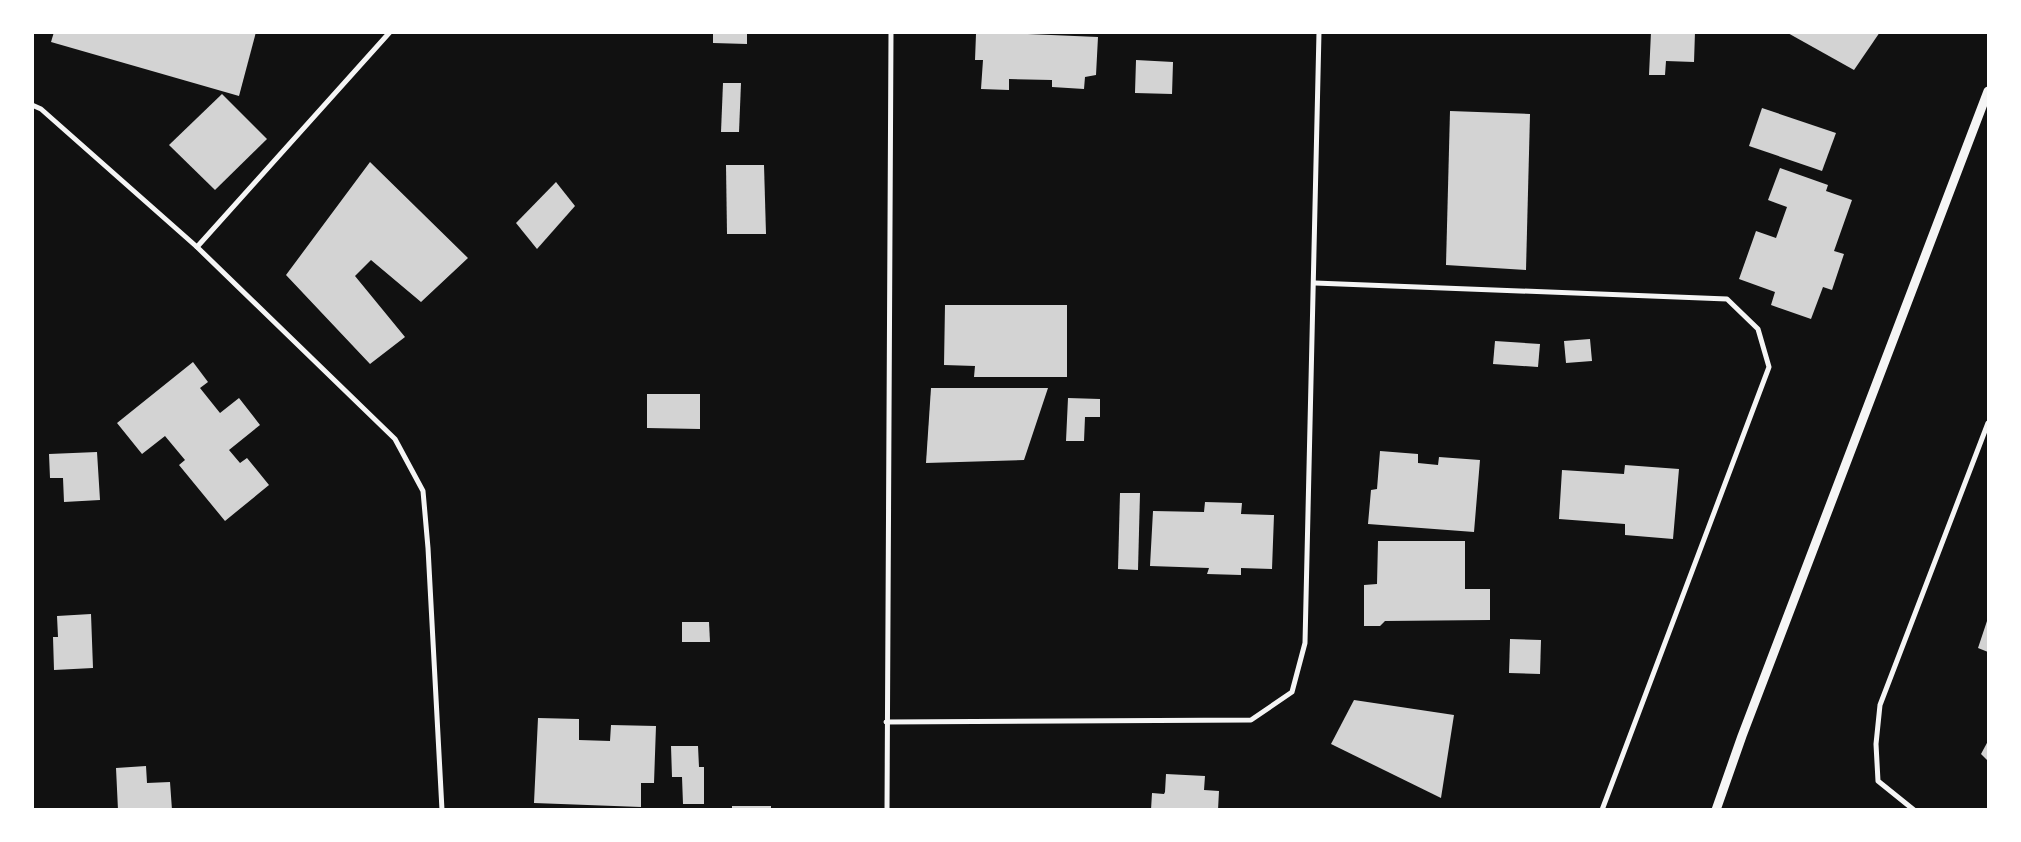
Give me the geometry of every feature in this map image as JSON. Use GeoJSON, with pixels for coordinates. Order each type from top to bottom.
{"type":"FeatureCollection","features":[{"type":"Feature","properties":{"kind":"street"},"geometry":{"type":"LineString","coordinates":[[197,247],[390,32]]}},
{"type":"Feature","properties":{"kind":"street"},"geometry":{"type":"LineString","coordinates":[[887,810],[891,32]]}},
{"type":"Feature","properties":{"kind":"street"},"geometry":{"type":"LineString","coordinates":[[886,722],[1251,720],[1292,692],[1305,643],[1315,283],[1319,32]]}},
{"type":"Feature","properties":{"kind":"street"},"geometry":{"type":"LineString","coordinates":[[1716,810],[1742,736],[1988,91]]}},
{"type":"Feature","properties":{"kind":"street"},"geometry":{"type":"LineString","coordinates":[[32,105],[41,109],[197,247],[394,439],[423,491],[428,548],[442,810]]}},
{"type":"Feature","properties":{"kind":"street"},"geometry":{"type":"LineString","coordinates":[[1315,283],[1727,299],[1758,329],[1769,367],[1602,810]]}},
{"type":"Feature","properties":{"kind":"street"},"geometry":{"type":"LineString","coordinates":[[1914,810],[1878,781],[1876,744],[1880,705],[1988,423]]}},
{"type":"Feature","properties":{"kind":"building"},"geometry":{"type":"Polygon","coordinates":[[[54,32],[256,32],[239,96],[51,42],[54,32]]]}},
{"type":"Feature","properties":{"kind":"building"},"geometry":{"type":"Polygon","coordinates":[[[713,32],[747,32],[747,44],[713,43],[713,32]]]}},
{"type":"Feature","properties":{"kind":"building"},"geometry":{"type":"Polygon","coordinates":[[[982,32],[1098,37],[1096,75],[1085,77],[1084,89],[1052,87],[1052,80],[1009,79],[1009,90],[981,89],[983,60],[975,60],[976,34],[982,34],[982,32]]]}},
{"type":"Feature","properties":{"kind":"building"},"geometry":{"type":"Polygon","coordinates":[[[1651,32],[1695,32],[1694,62],[1666,61],[1665,75],[1649,75],[1651,32]]]}},
{"type":"Feature","properties":{"kind":"building"},"geometry":{"type":"Polygon","coordinates":[[[1786,32],[1880,32],[1854,70],[1786,32]]]}},
{"type":"Feature","properties":{"kind":"building"},"geometry":{"type":"Polygon","coordinates":[[[1136,60],[1173,62],[1172,94],[1135,93],[1136,60]]]}},
{"type":"Feature","properties":{"kind":"building"},"geometry":{"type":"Polygon","coordinates":[[[723,83],[741,83],[739,132],[721,132],[723,83]]]}},
{"type":"Feature","properties":{"kind":"building"},"geometry":{"type":"Polygon","coordinates":[[[222,94],[267,139],[215,190],[169,145],[222,94]]]}},
{"type":"Feature","properties":{"kind":"building"},"geometry":{"type":"Polygon","coordinates":[[[1762,108],[1836,133],[1822,171],[1749,146],[1762,108]]]}},
{"type":"Feature","properties":{"kind":"building"},"geometry":{"type":"Polygon","coordinates":[[[1450,111],[1530,114],[1526,270],[1446,265],[1450,111]]]}},
{"type":"Feature","properties":{"kind":"building"},"geometry":{"type":"Polygon","coordinates":[[[370,162],[468,258],[421,302],[371,260],[355,276],[405,337],[370,364],[286,275],[370,162]]]}},
{"type":"Feature","properties":{"kind":"building"},"geometry":{"type":"Polygon","coordinates":[[[726,165],[764,165],[766,234],[727,234],[726,165]]]}},
{"type":"Feature","properties":{"kind":"building"},"geometry":{"type":"Polygon","coordinates":[[[1780,168],[1828,185],[1826,191],[1852,200],[1834,251],[1844,254],[1832,290],[1823,287],[1811,319],[1771,305],[1775,292],[1739,279],[1756,231],[1776,238],[1787,207],[1768,200],[1780,168]]]}},
{"type":"Feature","properties":{"kind":"building"},"geometry":{"type":"Polygon","coordinates":[[[556,182],[575,206],[537,249],[516,223],[556,182]]]}},
{"type":"Feature","properties":{"kind":"building"},"geometry":{"type":"Polygon","coordinates":[[[945,305],[1067,305],[1067,377],[974,377],[975,366],[944,365],[945,305]]]}},
{"type":"Feature","properties":{"kind":"building"},"geometry":{"type":"Polygon","coordinates":[[[1590,339],[1592,361],[1566,363],[1564,341],[1590,339]]]}},
{"type":"Feature","properties":{"kind":"building"},"geometry":{"type":"Polygon","coordinates":[[[1495,341],[1540,344],[1538,367],[1493,364],[1495,341]]]}},
{"type":"Feature","properties":{"kind":"building"},"geometry":{"type":"Polygon","coordinates":[[[193,362],[208,382],[200,388],[220,413],[239,398],[260,425],[229,450],[240,463],[247,458],[269,485],[225,521],[179,465],[185,460],[165,436],[142,454],[117,423],[193,362]]]}},
{"type":"Feature","properties":{"kind":"building"},"geometry":{"type":"Polygon","coordinates":[[[931,388],[1048,388],[1024,460],[926,463],[931,388]]]}},
{"type":"Feature","properties":{"kind":"building"},"geometry":{"type":"Polygon","coordinates":[[[647,394],[700,394],[700,429],[647,428],[647,394]]]}},
{"type":"Feature","properties":{"kind":"building"},"geometry":{"type":"Polygon","coordinates":[[[1068,398],[1100,399],[1100,417],[1085,417],[1084,441],[1066,441],[1068,398]]]}},
{"type":"Feature","properties":{"kind":"building"},"geometry":{"type":"Polygon","coordinates":[[[1380,451],[1418,454],[1418,463],[1438,465],[1439,457],[1480,460],[1474,532],[1368,524],[1371,490],[1377,489],[1380,451]]]}},
{"type":"Feature","properties":{"kind":"building"},"geometry":{"type":"Polygon","coordinates":[[[97,452],[100,500],[64,502],[63,478],[50,478],[49,454],[97,452]]]}},
{"type":"Feature","properties":{"kind":"building"},"geometry":{"type":"Polygon","coordinates":[[[1625,465],[1679,469],[1673,539],[1625,535],[1625,524],[1559,519],[1562,470],[1624,474],[1625,465]]]}},
{"type":"Feature","properties":{"kind":"building"},"geometry":{"type":"Polygon","coordinates":[[[1120,493],[1140,493],[1138,570],[1118,569],[1120,493]]]}},
{"type":"Feature","properties":{"kind":"building"},"geometry":{"type":"Polygon","coordinates":[[[1205,502],[1242,503],[1241,514],[1274,515],[1272,569],[1241,568],[1241,575],[1207,574],[1209,568],[1150,566],[1153,511],[1204,512],[1205,502]]]}},
{"type":"Feature","properties":{"kind":"building"},"geometry":{"type":"Polygon","coordinates":[[[1378,541],[1465,541],[1465,589],[1490,589],[1490,620],[1385,621],[1380,626],[1364,626],[1364,585],[1377,584],[1378,541]]]}},
{"type":"Feature","properties":{"kind":"building"},"geometry":{"type":"Polygon","coordinates":[[[91,614],[93,668],[54,670],[53,637],[58,637],[57,616],[91,614]]]}},
{"type":"Feature","properties":{"kind":"building"},"geometry":{"type":"Polygon","coordinates":[[[1988,618],[1988,652],[1978,648],[1988,618]]]}},
{"type":"Feature","properties":{"kind":"building"},"geometry":{"type":"Polygon","coordinates":[[[682,622],[709,622],[710,642],[682,642],[682,622]]]}},
{"type":"Feature","properties":{"kind":"building"},"geometry":{"type":"Polygon","coordinates":[[[1510,639],[1541,640],[1540,674],[1509,673],[1510,639]]]}},
{"type":"Feature","properties":{"kind":"building"},"geometry":{"type":"Polygon","coordinates":[[[1354,700],[1454,715],[1441,798],[1331,744],[1354,700]]]}},
{"type":"Feature","properties":{"kind":"building"},"geometry":{"type":"Polygon","coordinates":[[[538,718],[579,719],[579,740],[610,741],[611,725],[656,726],[654,783],[641,783],[641,807],[534,803],[538,718]]]}},
{"type":"Feature","properties":{"kind":"building"},"geometry":{"type":"Polygon","coordinates":[[[1988,741],[1988,761],[1981,754],[1988,741]]]}},
{"type":"Feature","properties":{"kind":"building"},"geometry":{"type":"Polygon","coordinates":[[[671,746],[698,746],[699,767],[704,767],[704,804],[683,804],[682,777],[672,777],[671,746]]]}},
{"type":"Feature","properties":{"kind":"building"},"geometry":{"type":"Polygon","coordinates":[[[146,766],[147,783],[170,782],[172,810],[118,810],[116,768],[146,766]]]}},
{"type":"Feature","properties":{"kind":"building"},"geometry":{"type":"Polygon","coordinates":[[[1166,774],[1205,776],[1204,790],[1219,791],[1218,810],[1151,810],[1152,793],[1164,794],[1165,792],[1166,774]]]}},
{"type":"Feature","properties":{"kind":"building"},"geometry":{"type":"Polygon","coordinates":[[[732,806],[771,806],[771,810],[732,810],[732,806]]]}}]}
